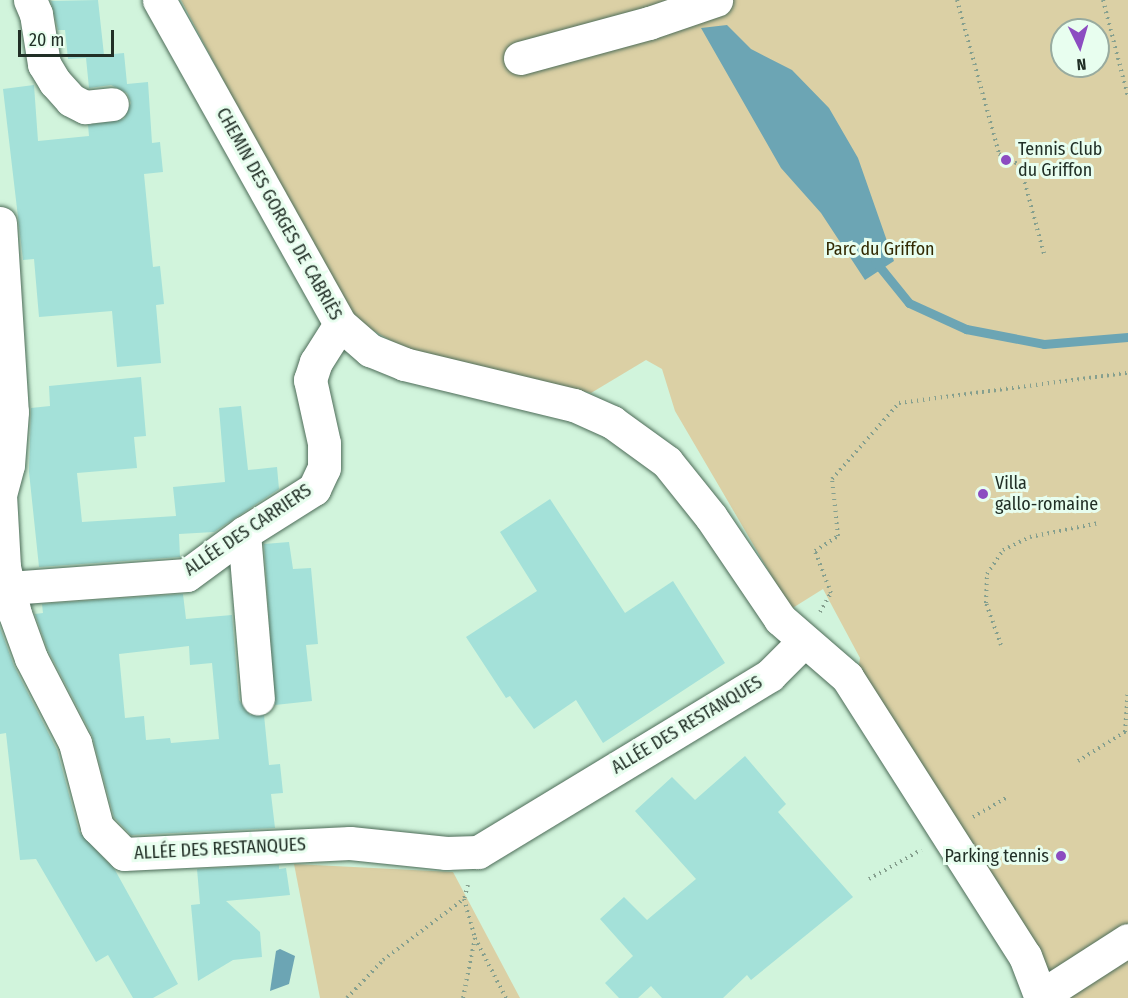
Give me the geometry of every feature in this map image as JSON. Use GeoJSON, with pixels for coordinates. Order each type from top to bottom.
{"type":"FeatureCollection","features":[{"type":"Feature","properties":{"kind":"street"},"geometry":{"type":"LineString","coordinates":[[30,0],[36,14],[44,64],[55,82],[71,100],[85,107],[112,104]]}},
{"type":"Feature","properties":{"kind":"street","name":"CHEMIN DES GORGES DE CABRIÈS"},"geometry":{"type":"LineString","coordinates":[[159,0],[340,324],[370,350],[404,364],[574,405],[612,422],[667,462],[711,517],[780,619],[847,677],[1025,956],[1041,997]]}},
{"type":"Feature","properties":{"kind":"street"},"geometry":{"type":"LineString","coordinates":[[520,58],[649,23],[717,0]]}},
{"type":"Feature","properties":{"kind":"street","name":"ALLÉE DES RESTANQUES"},"geometry":{"type":"LineString","coordinates":[[0,224],[12,412],[8,465],[0,495],[9,588],[32,658],[75,743],[97,827],[124,854],[350,843],[446,853],[478,852],[770,675],[804,641]]}},
{"type":"Feature","properties":{"kind":"street","name":"ALLÉE DES CARRIERS"},"geometry":{"type":"LineString","coordinates":[[9,588],[187,575],[243,533],[314,489],[324,468],[324,443],[310,380],[316,362],[340,324]]}},
{"type":"Feature","properties":{"kind":"street"},"geometry":{"type":"LineString","coordinates":[[243,533],[258,698]]}},
{"type":"Feature","properties":{"kind":"street"},"geometry":{"type":"LineString","coordinates":[[1041,997],[1128,940]]}},
{"type":"Feature","properties":{"kind":"path"},"geometry":{"type":"LineString","coordinates":[[957,0],[999,154],[1020,165],[1044,254]]}},
{"type":"Feature","properties":{"kind":"path"},"geometry":{"type":"LineString","coordinates":[[1103,0],[1128,97]]}},
{"type":"Feature","properties":{"kind":"path"},"geometry":{"type":"LineString","coordinates":[[804,641],[831,593],[815,551],[838,536],[832,479],[899,403],[1128,373]]}},
{"type":"Feature","properties":{"kind":"path"},"geometry":{"type":"LineString","coordinates":[[1001,645],[986,603],[987,574],[1003,550],[1030,537],[1099,523]]}},
{"type":"Feature","properties":{"kind":"path"},"geometry":{"type":"LineString","coordinates":[[1078,761],[1126,731],[1128,693]]}},
{"type":"Feature","properties":{"kind":"path"},"geometry":{"type":"LineString","coordinates":[[972,818],[1007,797]]}},
{"type":"Feature","properties":{"kind":"path"},"geometry":{"type":"LineString","coordinates":[[478,852],[464,899],[475,938],[506,998]]}},
{"type":"Feature","properties":{"kind":"path"},"geometry":{"type":"LineString","coordinates":[[347,998],[383,960],[464,899]]}},
{"type":"Feature","properties":{"kind":"path"},"geometry":{"type":"LineString","coordinates":[[463,998],[475,938]]}},
{"type":"Feature","properties":{"kind":"green space","name":"Parc du Griffon"},"geometry":{"type":"Polygon","coordinates":[[[181,0],[1128,0],[1128,998],[1056,998],[858,671],[860,658],[823,589],[791,609],[675,411],[662,369],[646,360],[591,393],[409,351],[348,316],[181,0]]]}},
{"type":"Feature","properties":{"kind":"green space"},"geometry":{"type":"Polygon","coordinates":[[[294,864],[453,872],[520,998],[320,998],[294,864]]]}},
{"type":"Feature","properties":{"kind":"water"},"geometry":{"type":"Polygon","coordinates":[[[727,25],[751,49],[792,70],[829,108],[858,158],[894,261],[865,280],[821,213],[781,168],[701,28],[727,25]]]}},
{"type":"Feature","properties":{"kind":"water"},"geometry":{"type":"Polygon","coordinates":[[[280,949],[295,956],[289,984],[270,991],[276,951],[280,949]]]}},
{"type":"Feature","properties":{"kind":"building"},"geometry":{"type":"Polygon","coordinates":[[[98,0],[104,55],[124,53],[127,84],[148,82],[152,143],[160,142],[163,172],[144,174],[153,267],[160,266],[164,304],[156,305],[161,363],[117,367],[112,311],[39,317],[34,259],[23,260],[3,89],[34,85],[38,141],[89,136],[88,125],[124,119],[131,103],[127,93],[111,85],[89,88],[86,58],[68,59],[65,30],[58,30],[51,1],[98,0]]]}},
{"type":"Feature","properties":{"kind":"building"},"geometry":{"type":"Polygon","coordinates":[[[141,377],[146,436],[134,437],[137,468],[77,473],[82,522],[176,516],[173,487],[225,482],[219,408],[241,406],[248,470],[277,467],[279,489],[214,532],[179,534],[180,557],[39,567],[29,472],[31,408],[50,406],[49,386],[141,377]]]}},
{"type":"Feature","properties":{"kind":"building"},"geometry":{"type":"Polygon","coordinates":[[[550,499],[625,613],[673,581],[725,663],[603,743],[576,700],[534,729],[510,696],[506,698],[466,637],[537,591],[500,532],[550,499]]]}},
{"type":"Feature","properties":{"kind":"building"},"geometry":{"type":"Polygon","coordinates":[[[289,542],[293,569],[311,568],[318,644],[306,645],[312,701],[275,705],[264,544],[289,542]]]}},
{"type":"Feature","properties":{"kind":"building"},"geometry":{"type":"Polygon","coordinates":[[[183,594],[186,619],[232,615],[239,700],[250,715],[264,715],[269,765],[280,764],[283,793],[271,794],[275,828],[131,835],[114,817],[92,735],[48,650],[35,614],[43,613],[42,604],[183,594]],[[189,646],[119,654],[125,718],[144,716],[146,740],[170,738],[171,743],[219,739],[212,663],[190,665],[189,646]]]}},
{"type":"Feature","properties":{"kind":"building"},"geometry":{"type":"Polygon","coordinates":[[[0,628],[14,666],[57,750],[79,832],[115,870],[178,984],[153,998],[133,998],[108,955],[96,962],[36,859],[20,860],[6,733],[0,734],[0,628]]]}},
{"type":"Feature","properties":{"kind":"building"},"geometry":{"type":"Polygon","coordinates":[[[745,756],[786,804],[778,812],[853,897],[751,980],[747,975],[723,998],[662,998],[651,986],[638,998],[619,998],[605,983],[633,956],[600,919],[624,897],[647,920],[696,879],[635,811],[672,777],[695,800],[745,756]]]}},
{"type":"Feature","properties":{"kind":"building"},"geometry":{"type":"Polygon","coordinates":[[[279,865],[279,869],[286,868],[290,895],[226,901],[260,932],[262,957],[233,960],[198,981],[191,905],[200,904],[197,869],[279,865]]]}},
{"type":"Feature","properties":{"kind":"waterway"},"geometry":{"type":"LineString","coordinates":[[875,261],[909,303],[966,329],[1044,344],[1128,337]]}},
{"type":"Feature","properties":{"kind":"place","name":"Tennis Club du Griffon"},"geometry":{"type":"Point","coordinates":[1006,160]}},
{"type":"Feature","properties":{"kind":"place","name":"Villa gallo-romaine"},"geometry":{"type":"Point","coordinates":[983,494]}},
{"type":"Feature","properties":{"kind":"place","name":"Parking tennis"},"geometry":{"type":"Point","coordinates":[1061,856]}}]}
